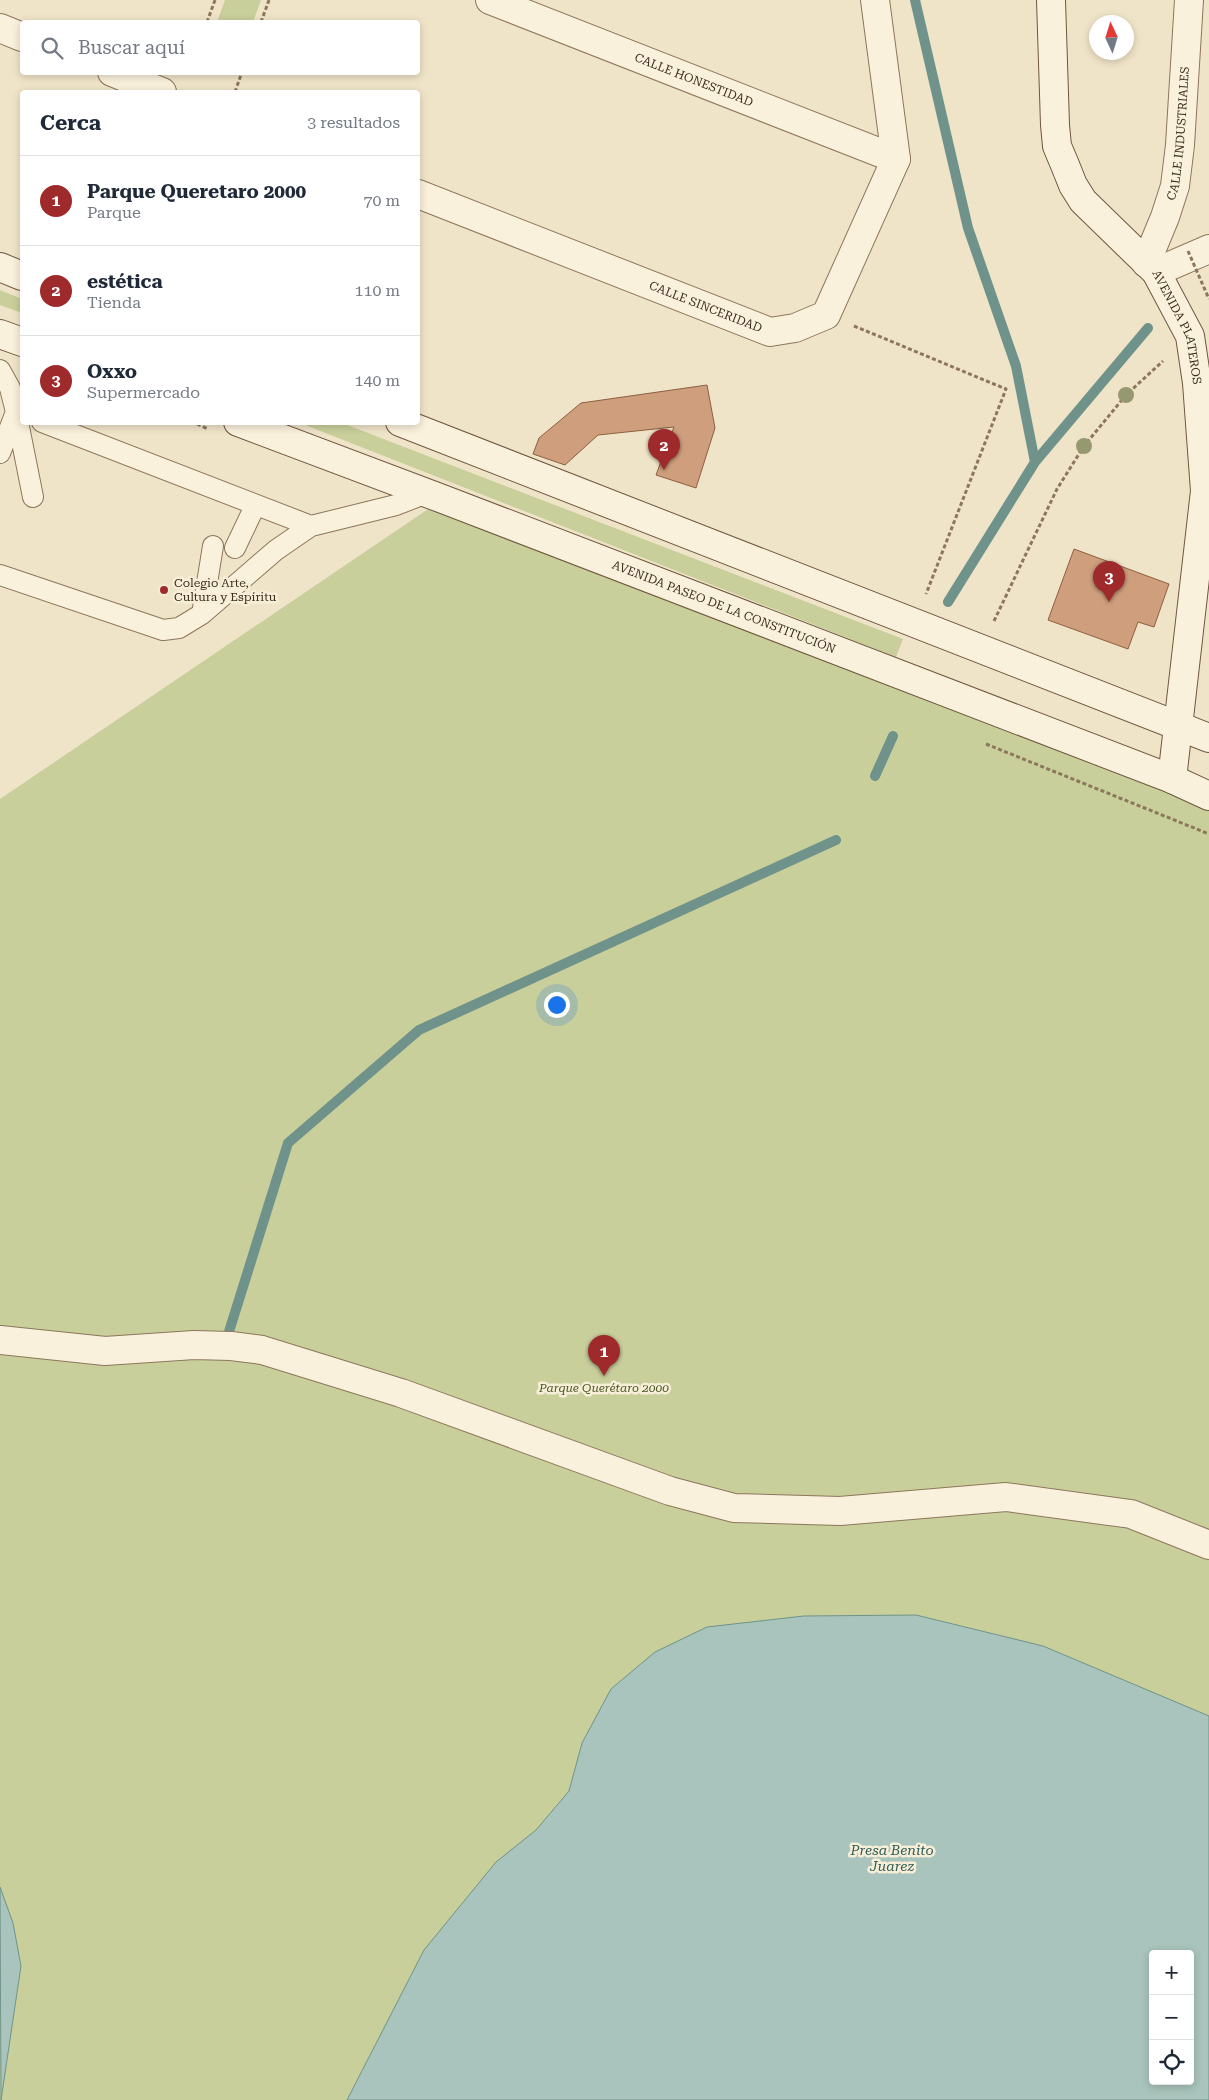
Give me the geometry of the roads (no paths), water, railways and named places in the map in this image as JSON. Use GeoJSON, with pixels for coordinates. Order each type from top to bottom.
{"type":"FeatureCollection","features":[{"type":"Feature","properties":{"kind":"street","name":"CALLE HONESTIDAD"},"geometry":{"type":"LineString","coordinates":[[490,0],[896,159]]}},
{"type":"Feature","properties":{"kind":"street"},"geometry":{"type":"LineString","coordinates":[[875,0],[896,159]]}},
{"type":"Feature","properties":{"kind":"street","name":"AVENIDA PLATEROS"},"geometry":{"type":"LineString","coordinates":[[1051,0],[1055,125],[1058,146],[1073,185],[1083,201],[1151,267],[1190,336],[1197,383],[1207,490],[1172,779]]}},
{"type":"Feature","properties":{"kind":"street","name":"CALLE INDUSTRIALES"},"geometry":{"type":"LineString","coordinates":[[1151,267],[1175,186],[1180,145],[1189,0]]}},
{"type":"Feature","properties":{"kind":"street"},"geometry":{"type":"LineString","coordinates":[[0,28],[20,36]]}},
{"type":"Feature","properties":{"kind":"street"},"geometry":{"type":"LineString","coordinates":[[120,75],[157,90]]}},
{"type":"Feature","properties":{"kind":"street","name":"CALLE SINCERIDAD"},"geometry":{"type":"LineString","coordinates":[[420,195],[770,332],[795,328],[826,315],[896,159]]}},
{"type":"Feature","properties":{"kind":"street"},"geometry":{"type":"LineString","coordinates":[[1151,267],[1198,250]]}},
{"type":"Feature","properties":{"kind":"street"},"geometry":{"type":"LineString","coordinates":[[0,267],[20,275]]}},
{"type":"Feature","properties":{"kind":"street"},"geometry":{"type":"LineString","coordinates":[[0,334],[20,341]]}},
{"type":"Feature","properties":{"kind":"street","name":"AVENIDA PASEO DE LA CONSTITUCIÓN"},"geometry":{"type":"LineString","coordinates":[[246,425],[1172,779],[1209,796]]}},
{"type":"Feature","properties":{"kind":"street"},"geometry":{"type":"LineString","coordinates":[[408,425],[1209,738]]}},
{"type":"Feature","properties":{"kind":"street"},"geometry":{"type":"LineString","coordinates":[[0,1340],[105,1351],[194,1346],[231,1346],[262,1350],[401,1393],[670,1492],[734,1508],[840,1511],[1006,1497],[1131,1514],[1209,1545]]}},
{"type":"Feature","properties":{"kind":"lane"},"geometry":{"type":"LineString","coordinates":[[0,370],[10,388],[19,414],[0,453]]}},
{"type":"Feature","properties":{"kind":"lane"},"geometry":{"type":"LineString","coordinates":[[21,425],[33,497]]}},
{"type":"Feature","properties":{"kind":"lane"},"geometry":{"type":"LineString","coordinates":[[50,425],[311,526]]}},
{"type":"Feature","properties":{"kind":"lane"},"geometry":{"type":"LineString","coordinates":[[0,575],[163,630],[179,628],[202,614],[276,550],[311,526],[396,505],[427,493]]}},
{"type":"Feature","properties":{"kind":"lane"},"geometry":{"type":"LineString","coordinates":[[235,548],[256,506]]}},
{"type":"Feature","properties":{"kind":"lane"},"geometry":{"type":"LineString","coordinates":[[202,614],[213,546]]}},
{"type":"Feature","properties":{"kind":"water","name":"Presa Benito Juarez"},"geometry":{"type":"Polygon","coordinates":[[[916,1615],[1043,1646],[1209,1716],[1209,2100],[347,2100],[424,1950],[496,1862],[536,1830],[569,1791],[582,1743],[611,1689],[655,1652],[707,1627],[804,1616],[916,1615]]]}},
{"type":"Feature","properties":{"kind":"water"},"geometry":{"type":"Polygon","coordinates":[[[0,1887],[13,1923],[21,1966],[1,2100],[0,1887]]]}},
{"type":"Feature","properties":{"kind":"waterway"},"geometry":{"type":"LineString","coordinates":[[915,0],[968,228],[1016,366],[1035,462],[948,602]]}},
{"type":"Feature","properties":{"kind":"waterway"},"geometry":{"type":"LineString","coordinates":[[1035,462],[1148,328]]}},
{"type":"Feature","properties":{"kind":"waterway"},"geometry":{"type":"LineString","coordinates":[[875,776],[893,736]]}},
{"type":"Feature","properties":{"kind":"waterway"},"geometry":{"type":"LineString","coordinates":[[227,1338],[288,1143],[419,1030],[836,840]]}},
{"type":"Feature","properties":{"kind":"place","name":"estética"},"geometry":{"type":"Point","coordinates":[664,470]}},
{"type":"Feature","properties":{"kind":"place","name":"Colegio Arte, Cultura y Espíritu"},"geometry":{"type":"Point","coordinates":[164,590]}},
{"type":"Feature","properties":{"kind":"place","name":"Oxxo"},"geometry":{"type":"Point","coordinates":[1109,602]}},
{"type":"Feature","properties":{"kind":"place","name":"Parque Queretaro 2000"},"geometry":{"type":"Point","coordinates":[604,1376]}},
{"type":"Feature","properties":{"kind":"park label","name":"Parque Querétaro 2000"},"geometry":{"type":"Point","coordinates":[604,1388]}}]}
